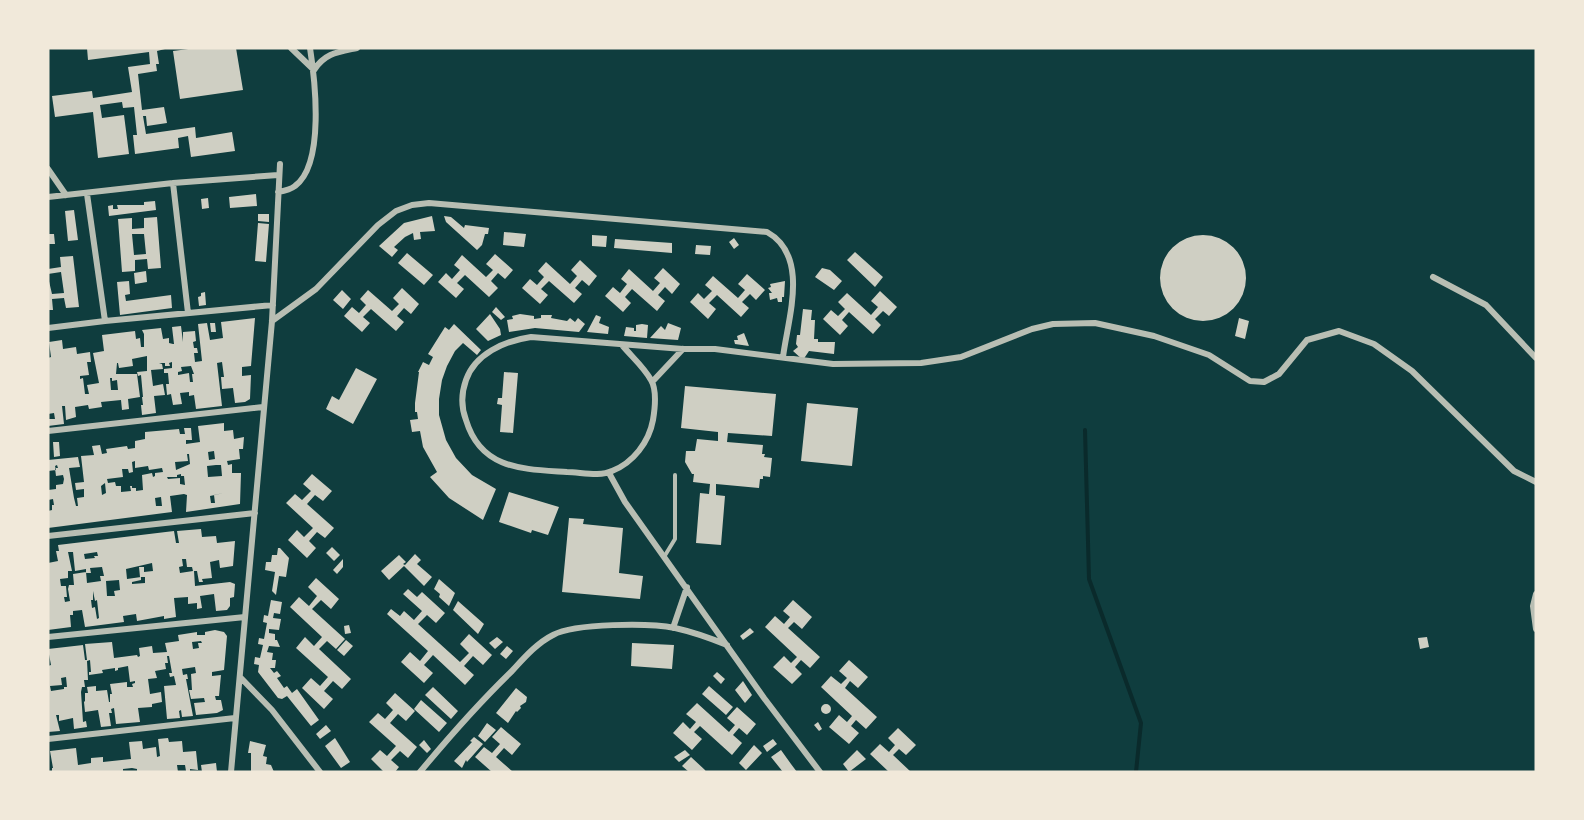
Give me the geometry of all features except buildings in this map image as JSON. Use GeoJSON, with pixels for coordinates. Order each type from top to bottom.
{"type":"FeatureCollection","features":[{"type":"Feature","properties":{"kind":"street"},"geometry":{"type":"LineString","coordinates":[[291,48],[314,70]]}},
{"type":"Feature","properties":{"kind":"street"},"geometry":{"type":"LineString","coordinates":[[278,192],[296,186],[310,161],[317,101],[310,48]]}},
{"type":"Feature","properties":{"kind":"street"},"geometry":{"type":"LineString","coordinates":[[314,70],[320,60],[330,54],[357,48]]}},
{"type":"Feature","properties":{"kind":"street"},"geometry":{"type":"LineString","coordinates":[[231,772],[272,321],[280,164]]}},
{"type":"Feature","properties":{"kind":"street"},"geometry":{"type":"LineString","coordinates":[[48,169],[66,195]]}},
{"type":"Feature","properties":{"kind":"street"},"geometry":{"type":"LineString","coordinates":[[48,197],[173,183],[278,175]]}},
{"type":"Feature","properties":{"kind":"street"},"geometry":{"type":"LineString","coordinates":[[173,183],[188,313]]}},
{"type":"Feature","properties":{"kind":"street"},"geometry":{"type":"LineString","coordinates":[[87,194],[105,321]]}},
{"type":"Feature","properties":{"kind":"street"},"geometry":{"type":"LineString","coordinates":[[272,321],[316,289],[378,225],[396,211],[412,205],[429,203],[767,232],[785,248],[793,267],[793,288],[783,357]]}},
{"type":"Feature","properties":{"kind":"street"},"geometry":{"type":"LineString","coordinates":[[1432,277],[1486,305],[1536,358]]}},
{"type":"Feature","properties":{"kind":"street"},"geometry":{"type":"LineString","coordinates":[[48,328],[273,305]]}},
{"type":"Feature","properties":{"kind":"street"},"geometry":{"type":"LineString","coordinates":[[622,345],[653,381],[655,398],[651,430],[642,448],[627,463],[609,473],[510,466],[492,458],[473,440],[463,412],[462,393],[471,369],[478,360],[502,345],[531,337],[683,349],[715,349],[833,364],[921,363],[961,357],[1032,328],[1053,324],[1095,323],[1154,336],[1209,355],[1250,381],[1264,382],[1279,374],[1307,340],[1339,331],[1374,344],[1412,371],[1514,471],[1536,482]]}},
{"type":"Feature","properties":{"kind":"street"},"geometry":{"type":"LineString","coordinates":[[653,381],[683,349]]}},
{"type":"Feature","properties":{"kind":"street"},"geometry":{"type":"LineString","coordinates":[[48,431],[263,407]]}},
{"type":"Feature","properties":{"kind":"street"},"geometry":{"type":"LineString","coordinates":[[609,473],[625,501],[664,557],[820,772]]}},
{"type":"Feature","properties":{"kind":"street"},"geometry":{"type":"LineString","coordinates":[[48,536],[255,513]]}},
{"type":"Feature","properties":{"kind":"street"},"geometry":{"type":"LineString","coordinates":[[673,628],[687,587]]}},
{"type":"Feature","properties":{"kind":"street"},"geometry":{"type":"LineString","coordinates":[[1536,594],[1533,606],[1536,629]]}},
{"type":"Feature","properties":{"kind":"street"},"geometry":{"type":"LineString","coordinates":[[48,638],[245,617]]}},
{"type":"Feature","properties":{"kind":"street"},"geometry":{"type":"LineString","coordinates":[[420,772],[460,723],[536,646],[553,634],[585,627],[673,628],[727,645]]}},
{"type":"Feature","properties":{"kind":"street"},"geometry":{"type":"LineString","coordinates":[[240,677],[272,710],[303,747],[320,772]]}},
{"type":"Feature","properties":{"kind":"street"},"geometry":{"type":"LineString","coordinates":[[48,739],[235,718]]}},
{"type":"Feature","properties":{"kind":"lane"},"geometry":{"type":"LineString","coordinates":[[664,557],[675,539],[675,475]]}},
{"type":"Feature","properties":{"kind":"waterway"},"geometry":{"type":"LineString","coordinates":[[1085,430],[1089,579],[1141,723],[1136,772]]}}]}
